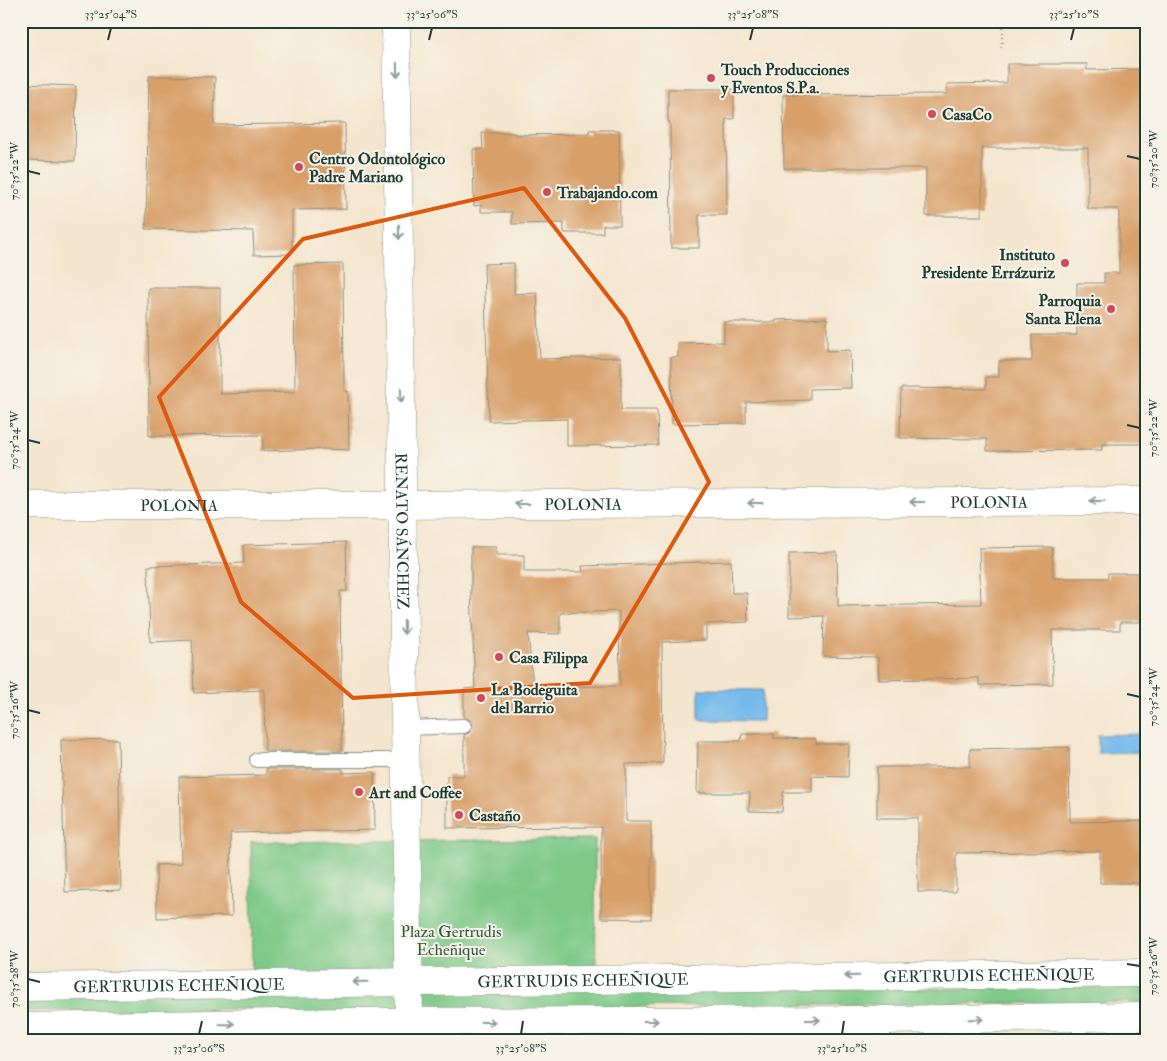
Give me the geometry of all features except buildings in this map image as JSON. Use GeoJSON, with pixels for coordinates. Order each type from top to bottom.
{"type":"FeatureCollection","features":[{"type":"Feature","properties":{"kind":"street","name":"RENATO SÁNCHEZ"},"geometry":{"type":"LineString","coordinates":[[396,21],[409,1031]]}},
{"type":"Feature","properties":{"kind":"street","name":"POLONIA"},"geometry":{"type":"LineString","coordinates":[[21,505],[1146,501]]}},
{"type":"Feature","properties":{"kind":"street","name":"GERTRUDIS ECHEÑIQUE"},"geometry":{"type":"LineString","coordinates":[[21,987],[1146,973]]}},
{"type":"Feature","properties":{"kind":"street"},"geometry":{"type":"LineString","coordinates":[[21,1027],[123,1033],[1080,1029],[1146,1016]]}},
{"type":"Feature","properties":{"kind":"lane"},"geometry":{"type":"LineString","coordinates":[[406,728],[464,726]]}},
{"type":"Feature","properties":{"kind":"lane"},"geometry":{"type":"LineString","coordinates":[[256,760],[406,760]]}},
{"type":"Feature","properties":{"kind":"path"},"geometry":{"type":"LineString","coordinates":[[1002,48],[1003,21]]}},
{"type":"Feature","properties":{"kind":"highlighted area"},"geometry":{"type":"Polygon","coordinates":[[[524,188],[625,318],[709,482],[590,683],[353,698],[241,602],[159,397],[303,239],[524,188]]]}},
{"type":"Feature","properties":{"kind":"green space","name":"Plaza Gertrudis Echeñique"},"geometry":{"type":"Polygon","coordinates":[[[595,839],[596,991],[1146,987],[1146,1002],[597,1007],[596,1040],[252,1040],[252,1009],[21,1011],[21,996],[252,994],[251,842],[595,839]]]}},
{"type":"Feature","properties":{"kind":"water"},"geometry":{"type":"Polygon","coordinates":[[[699,689],[763,690],[762,721],[699,720],[699,689]]]}},
{"type":"Feature","properties":{"kind":"water"},"geometry":{"type":"Polygon","coordinates":[[[1146,734],[1146,752],[1098,753],[1098,735],[1146,734]]]}},
{"type":"Feature","properties":{"kind":"place","name":"Touch Producciones y Eventos S.P.a."},"geometry":{"type":"Point","coordinates":[711,78]}},
{"type":"Feature","properties":{"kind":"place","name":"CasaCo"},"geometry":{"type":"Point","coordinates":[932,114]}},
{"type":"Feature","properties":{"kind":"place","name":"Centro Odontológico Padre Mariano"},"geometry":{"type":"Point","coordinates":[299,167]}},
{"type":"Feature","properties":{"kind":"place","name":"Trabajando.com"},"geometry":{"type":"Point","coordinates":[547,192]}},
{"type":"Feature","properties":{"kind":"place","name":"Instituto Presidente Errázuriz"},"geometry":{"type":"Point","coordinates":[1065,263]}},
{"type":"Feature","properties":{"kind":"place","name":"Parroquia Santa Elena"},"geometry":{"type":"Point","coordinates":[1111,309]}},
{"type":"Feature","properties":{"kind":"place","name":"Casa Filippa"},"geometry":{"type":"Point","coordinates":[499,657]}},
{"type":"Feature","properties":{"kind":"place","name":"La Bodeguita del Barrio"},"geometry":{"type":"Point","coordinates":[481,698]}},
{"type":"Feature","properties":{"kind":"place","name":"Art and Coffee"},"geometry":{"type":"Point","coordinates":[359,792]}},
{"type":"Feature","properties":{"kind":"place","name":"Castaño"},"geometry":{"type":"Point","coordinates":[459,815]}}]}
